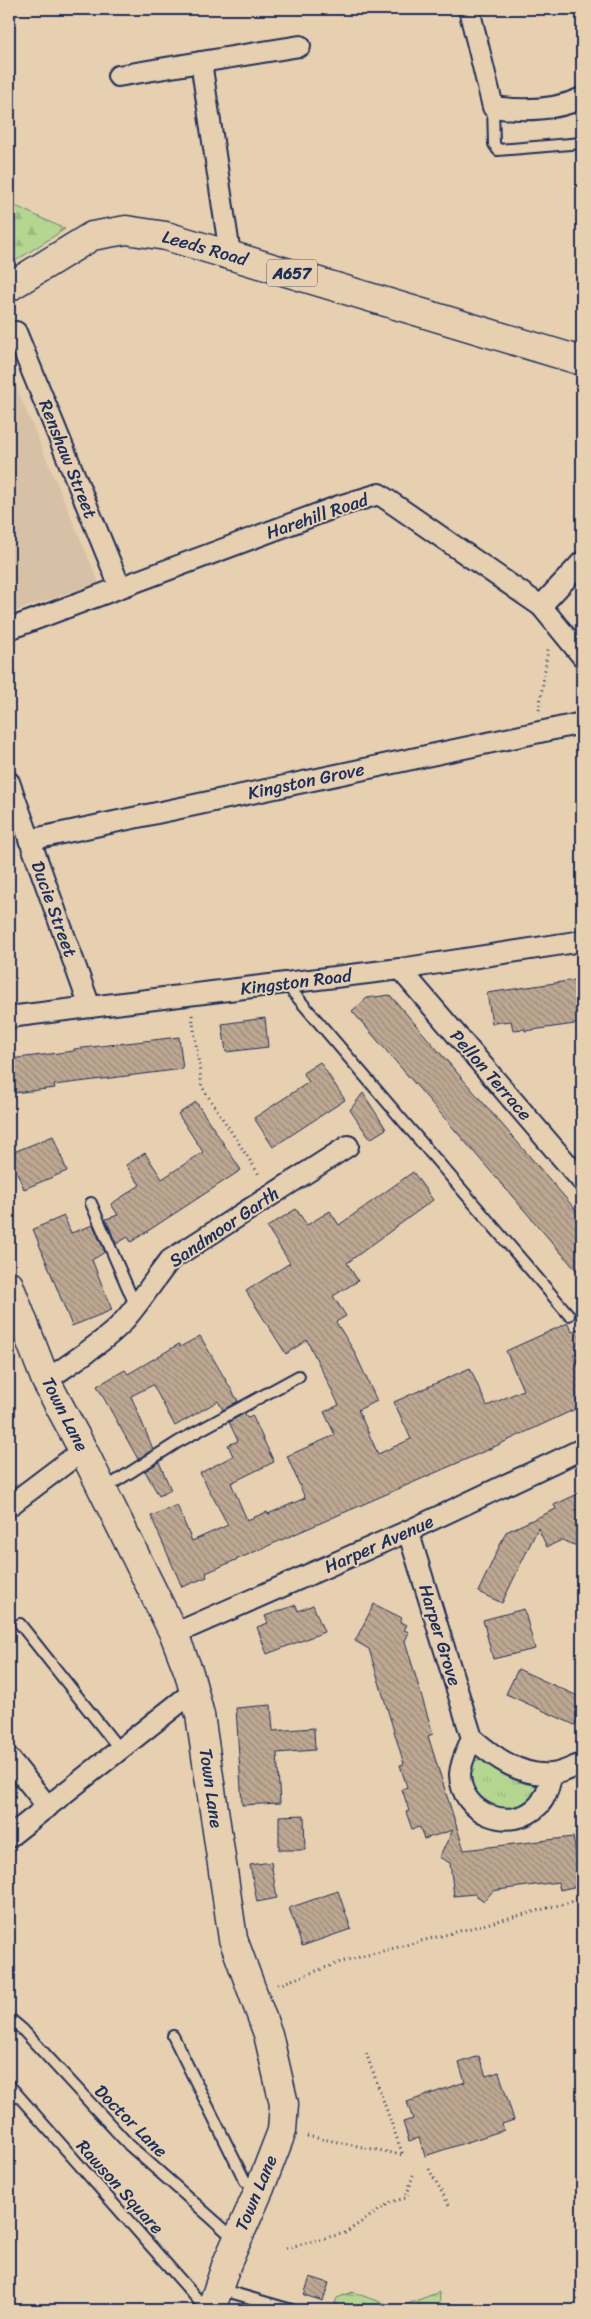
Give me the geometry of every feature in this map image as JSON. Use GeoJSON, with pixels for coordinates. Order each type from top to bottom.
{"type":"FeatureCollection","features":[{"type":"Feature","properties":{"kind":"street"},"geometry":{"type":"LineString","coordinates":[[469,9],[493,107],[524,111],[568,104],[582,98]]}},
{"type":"Feature","properties":{"kind":"street"},"geometry":{"type":"LineString","coordinates":[[118,76],[300,46]]}},
{"type":"Feature","properties":{"kind":"street"},"geometry":{"type":"LineString","coordinates":[[201,62],[230,254]]}},
{"type":"Feature","properties":{"kind":"street","name":"Leeds Road"},"geometry":{"type":"LineString","coordinates":[[9,287],[92,236],[126,230],[166,236],[230,254],[582,361]]}},
{"type":"Feature","properties":{"kind":"street","name":"Renshaw Street"},"geometry":{"type":"LineString","coordinates":[[16,332],[120,587]]}},
{"type":"Feature","properties":{"kind":"street","name":"Harehill Road"},"geometry":{"type":"LineString","coordinates":[[9,629],[340,506],[380,494],[547,612],[582,656]]}},
{"type":"Feature","properties":{"kind":"street"},"geometry":{"type":"LineString","coordinates":[[547,612],[582,562]]}},
{"type":"Feature","properties":{"kind":"street","name":"Kingston Grove"},"geometry":{"type":"LineString","coordinates":[[30,840],[582,723]]}},
{"type":"Feature","properties":{"kind":"street","name":"Ducie Street"},"geometry":{"type":"LineString","coordinates":[[9,782],[90,1007]]}},
{"type":"Feature","properties":{"kind":"street","name":"Kingston Road"},"geometry":{"type":"LineString","coordinates":[[9,1017],[400,969],[582,941]]}},
{"type":"Feature","properties":{"kind":"street","name":"Pellon Terrace"},"geometry":{"type":"LineString","coordinates":[[400,969],[580,1174]]}},
{"type":"Feature","properties":{"kind":"street","name":"Sandmoor Garth"},"geometry":{"type":"LineString","coordinates":[[46,1381],[119,1326],[136,1307],[170,1260],[348,1146]]}},
{"type":"Feature","properties":{"kind":"street","name":"Town Lane"},"geometry":{"type":"LineString","coordinates":[[9,1285],[46,1381],[83,1450],[174,1634],[194,1691],[200,1715],[233,1939],[268,2034],[284,2104],[282,2131],[212,2303]]}},
{"type":"Feature","properties":{"kind":"street"},"geometry":{"type":"LineString","coordinates":[[9,1506],[83,1450]]}},
{"type":"Feature","properties":{"kind":"street","name":"Harper Avenue"},"geometry":{"type":"LineString","coordinates":[[174,1634],[408,1531],[582,1450]]}},
{"type":"Feature","properties":{"kind":"street","name":"Harper Grove"},"geometry":{"type":"LineString","coordinates":[[408,1531],[472,1738]]}},
{"type":"Feature","properties":{"kind":"street"},"geometry":{"type":"LineString","coordinates":[[9,1837],[121,1751],[194,1691]]}},
{"type":"Feature","properties":{"kind":"street"},"geometry":{"type":"LineString","coordinates":[[552,1774],[547,1793],[538,1806],[526,1814],[512,1819],[496,1818],[482,1813],[467,1797],[460,1776],[462,1761],[472,1738],[491,1755],[525,1771],[552,1774],[582,1764]]}},
{"type":"Feature","properties":{"kind":"street"},"geometry":{"type":"LineString","coordinates":[[9,1758],[48,1807]]}},
{"type":"Feature","properties":{"kind":"lane"},"geometry":{"type":"LineString","coordinates":[[493,107],[494,144],[498,150],[582,143]]}},
{"type":"Feature","properties":{"kind":"lane"},"geometry":{"type":"LineString","coordinates":[[285,983],[569,1315]]}},
{"type":"Feature","properties":{"kind":"lane"},"geometry":{"type":"LineString","coordinates":[[91,1203],[136,1307]]}},
{"type":"Feature","properties":{"kind":"lane"},"geometry":{"type":"LineString","coordinates":[[103,1490],[178,1442],[299,1376]]}},
{"type":"Feature","properties":{"kind":"lane"},"geometry":{"type":"LineString","coordinates":[[20,1624],[121,1751]]}},
{"type":"Feature","properties":{"kind":"lane","name":"Doctor Lane"},"geometry":{"type":"LineString","coordinates":[[9,2018],[135,2151],[236,2241]]}},
{"type":"Feature","properties":{"kind":"lane"},"geometry":{"type":"LineString","coordinates":[[173,2036],[245,2181],[260,2188]]}},
{"type":"Feature","properties":{"kind":"lane","name":"Rawson Square"},"geometry":{"type":"LineString","coordinates":[[9,2085],[212,2303]]}},
{"type":"Feature","properties":{"kind":"lane"},"geometry":{"type":"LineString","coordinates":[[212,2303],[292,2310]]}},
{"type":"Feature","properties":{"kind":"path"},"geometry":{"type":"LineString","coordinates":[[536,733],[547,612]]}},
{"type":"Feature","properties":{"kind":"path"},"geometry":{"type":"LineString","coordinates":[[189,995],[202,1087],[272,1195]]}},
{"type":"Feature","properties":{"kind":"path"},"geometry":{"type":"LineString","coordinates":[[252,1994],[341,1962],[582,1899]]}},
{"type":"Feature","properties":{"kind":"path"},"geometry":{"type":"LineString","coordinates":[[282,2131],[403,2154],[365,2050]]}},
{"type":"Feature","properties":{"kind":"path"},"geometry":{"type":"LineString","coordinates":[[429,2169],[450,2207]]}},
{"type":"Feature","properties":{"kind":"path"},"geometry":{"type":"LineString","coordinates":[[286,2248],[345,2233],[397,2198],[406,2198],[414,2172]]}},
{"type":"Feature","properties":{"kind":"shaded area"},"geometry":{"type":"Polygon","coordinates":[[[9,370],[99,583],[9,613],[9,370]]]}},
{"type":"Feature","properties":{"kind":"green space"},"geometry":{"type":"Polygon","coordinates":[[[9,203],[65,229],[9,265],[9,203]]]}},
{"type":"Feature","properties":{"kind":"green space"},"geometry":{"type":"Polygon","coordinates":[[[480,1759],[498,1769],[536,1782],[537,1793],[529,1802],[507,1812],[484,1805],[470,1787],[469,1763],[480,1759]]]}},
{"type":"Feature","properties":{"kind":"green space"},"geometry":{"type":"Polygon","coordinates":[[[352,2292],[397,2308],[439,2292],[441,2310],[332,2310],[337,2298],[352,2292]]]}},
{"type":"Feature","properties":{"kind":"building"},"geometry":{"type":"Polygon","coordinates":[[[582,979],[582,1023],[525,1031],[525,1029],[513,1030],[511,1021],[492,1023],[487,993],[582,979]]]}},
{"type":"Feature","properties":{"kind":"building"},"geometry":{"type":"Polygon","coordinates":[[[390,995],[582,1217],[582,1277],[352,1011],[367,998],[390,995]]]}},
{"type":"Feature","properties":{"kind":"building"},"geometry":{"type":"Polygon","coordinates":[[[265,1018],[268,1047],[226,1052],[222,1024],[265,1018]]]}},
{"type":"Feature","properties":{"kind":"building"},"geometry":{"type":"Polygon","coordinates":[[[179,1037],[183,1069],[54,1085],[55,1088],[14,1093],[10,1059],[74,1051],[74,1049],[179,1037]]]}},
{"type":"Feature","properties":{"kind":"building"},"geometry":{"type":"Polygon","coordinates":[[[320,1062],[345,1100],[273,1147],[254,1118],[309,1082],[303,1073],[320,1062]]]}},
{"type":"Feature","properties":{"kind":"building"},"geometry":{"type":"Polygon","coordinates":[[[363,1093],[386,1129],[370,1139],[350,1110],[363,1093]]]}},
{"type":"Feature","properties":{"kind":"building"},"geometry":{"type":"Polygon","coordinates":[[[196,1102],[241,1170],[131,1242],[128,1237],[116,1244],[106,1219],[118,1215],[111,1204],[140,1185],[126,1165],[145,1153],[162,1179],[203,1152],[178,1114],[196,1102]]]}},
{"type":"Feature","properties":{"kind":"building"},"geometry":{"type":"Polygon","coordinates":[[[53,1136],[67,1171],[24,1189],[9,1154],[53,1136]]]}},
{"type":"Feature","properties":{"kind":"building"},"geometry":{"type":"Polygon","coordinates":[[[413,1172],[433,1200],[347,1263],[358,1281],[333,1296],[346,1316],[336,1322],[354,1351],[377,1401],[358,1410],[378,1454],[411,1439],[394,1402],[470,1368],[487,1406],[523,1390],[506,1351],[568,1323],[572,1332],[582,1327],[582,1350],[573,1355],[582,1374],[582,1406],[485,1451],[206,1573],[207,1577],[182,1587],[151,1516],[177,1505],[192,1541],[228,1525],[200,1473],[233,1456],[228,1445],[238,1441],[229,1422],[245,1413],[247,1418],[252,1415],[274,1462],[231,1483],[247,1520],[267,1512],[268,1514],[305,1498],[287,1456],[335,1435],[324,1412],[339,1405],[307,1340],[286,1354],[246,1291],[290,1263],[267,1227],[296,1209],[307,1225],[330,1211],[339,1225],[413,1172]]]}},
{"type":"Feature","properties":{"kind":"building"},"geometry":{"type":"Polygon","coordinates":[[[64,1216],[71,1233],[93,1225],[105,1252],[92,1260],[112,1310],[72,1326],[33,1229],[64,1216]]]}},
{"type":"Feature","properties":{"kind":"building"},"geometry":{"type":"Polygon","coordinates":[[[200,1336],[238,1401],[223,1410],[218,1401],[175,1426],[153,1385],[131,1396],[153,1449],[138,1459],[97,1386],[125,1370],[128,1374],[179,1344],[180,1347],[200,1336]]]}},
{"type":"Feature","properties":{"kind":"building"},"geometry":{"type":"Polygon","coordinates":[[[159,1462],[171,1490],[159,1496],[145,1471],[159,1462]]]}},
{"type":"Feature","properties":{"kind":"building"},"geometry":{"type":"Polygon","coordinates":[[[582,1492],[582,1548],[562,1540],[547,1547],[538,1528],[502,1603],[478,1592],[506,1532],[556,1509],[554,1505],[582,1492]]]}},
{"type":"Feature","properties":{"kind":"building"},"geometry":{"type":"Polygon","coordinates":[[[374,1604],[402,1618],[400,1622],[407,1625],[404,1630],[409,1632],[405,1641],[433,1734],[428,1736],[464,1850],[573,1837],[582,1885],[560,1890],[558,1882],[505,1889],[493,1891],[484,1901],[474,1894],[454,1896],[450,1863],[439,1857],[453,1830],[424,1839],[420,1827],[412,1829],[406,1812],[409,1811],[402,1789],[407,1787],[400,1765],[404,1764],[369,1649],[355,1641],[374,1604]]]}},
{"type":"Feature","properties":{"kind":"building"},"geometry":{"type":"Polygon","coordinates":[[[296,1605],[298,1611],[313,1605],[324,1632],[267,1654],[257,1627],[268,1623],[265,1616],[296,1605]]]}},
{"type":"Feature","properties":{"kind":"building"},"geometry":{"type":"Polygon","coordinates":[[[524,1609],[535,1649],[493,1659],[483,1620],[524,1609]]]}},
{"type":"Feature","properties":{"kind":"building"},"geometry":{"type":"Polygon","coordinates":[[[518,1669],[582,1698],[582,1709],[575,1725],[506,1694],[518,1669]]]}},
{"type":"Feature","properties":{"kind":"building"},"geometry":{"type":"Polygon","coordinates":[[[271,1705],[273,1731],[314,1728],[315,1750],[277,1753],[280,1803],[242,1805],[236,1708],[271,1705]]]}},
{"type":"Feature","properties":{"kind":"building"},"geometry":{"type":"Polygon","coordinates":[[[304,1815],[305,1850],[279,1850],[279,1816],[304,1815]]]}},
{"type":"Feature","properties":{"kind":"building"},"geometry":{"type":"Polygon","coordinates":[[[271,1862],[277,1898],[257,1902],[250,1865],[271,1862]]]}},
{"type":"Feature","properties":{"kind":"building"},"geometry":{"type":"Polygon","coordinates":[[[338,1891],[351,1929],[302,1946],[289,1908],[338,1891]]]}},
{"type":"Feature","properties":{"kind":"building"},"geometry":{"type":"Polygon","coordinates":[[[479,2056],[486,2076],[499,2072],[514,2120],[502,2124],[504,2130],[425,2156],[419,2138],[409,2141],[403,2122],[413,2119],[407,2102],[465,2082],[459,2063],[479,2056]]]}},
{"type":"Feature","properties":{"kind":"building"},"geometry":{"type":"Polygon","coordinates":[[[310,2277],[329,2283],[323,2301],[304,2295],[310,2277]]]}}]}
